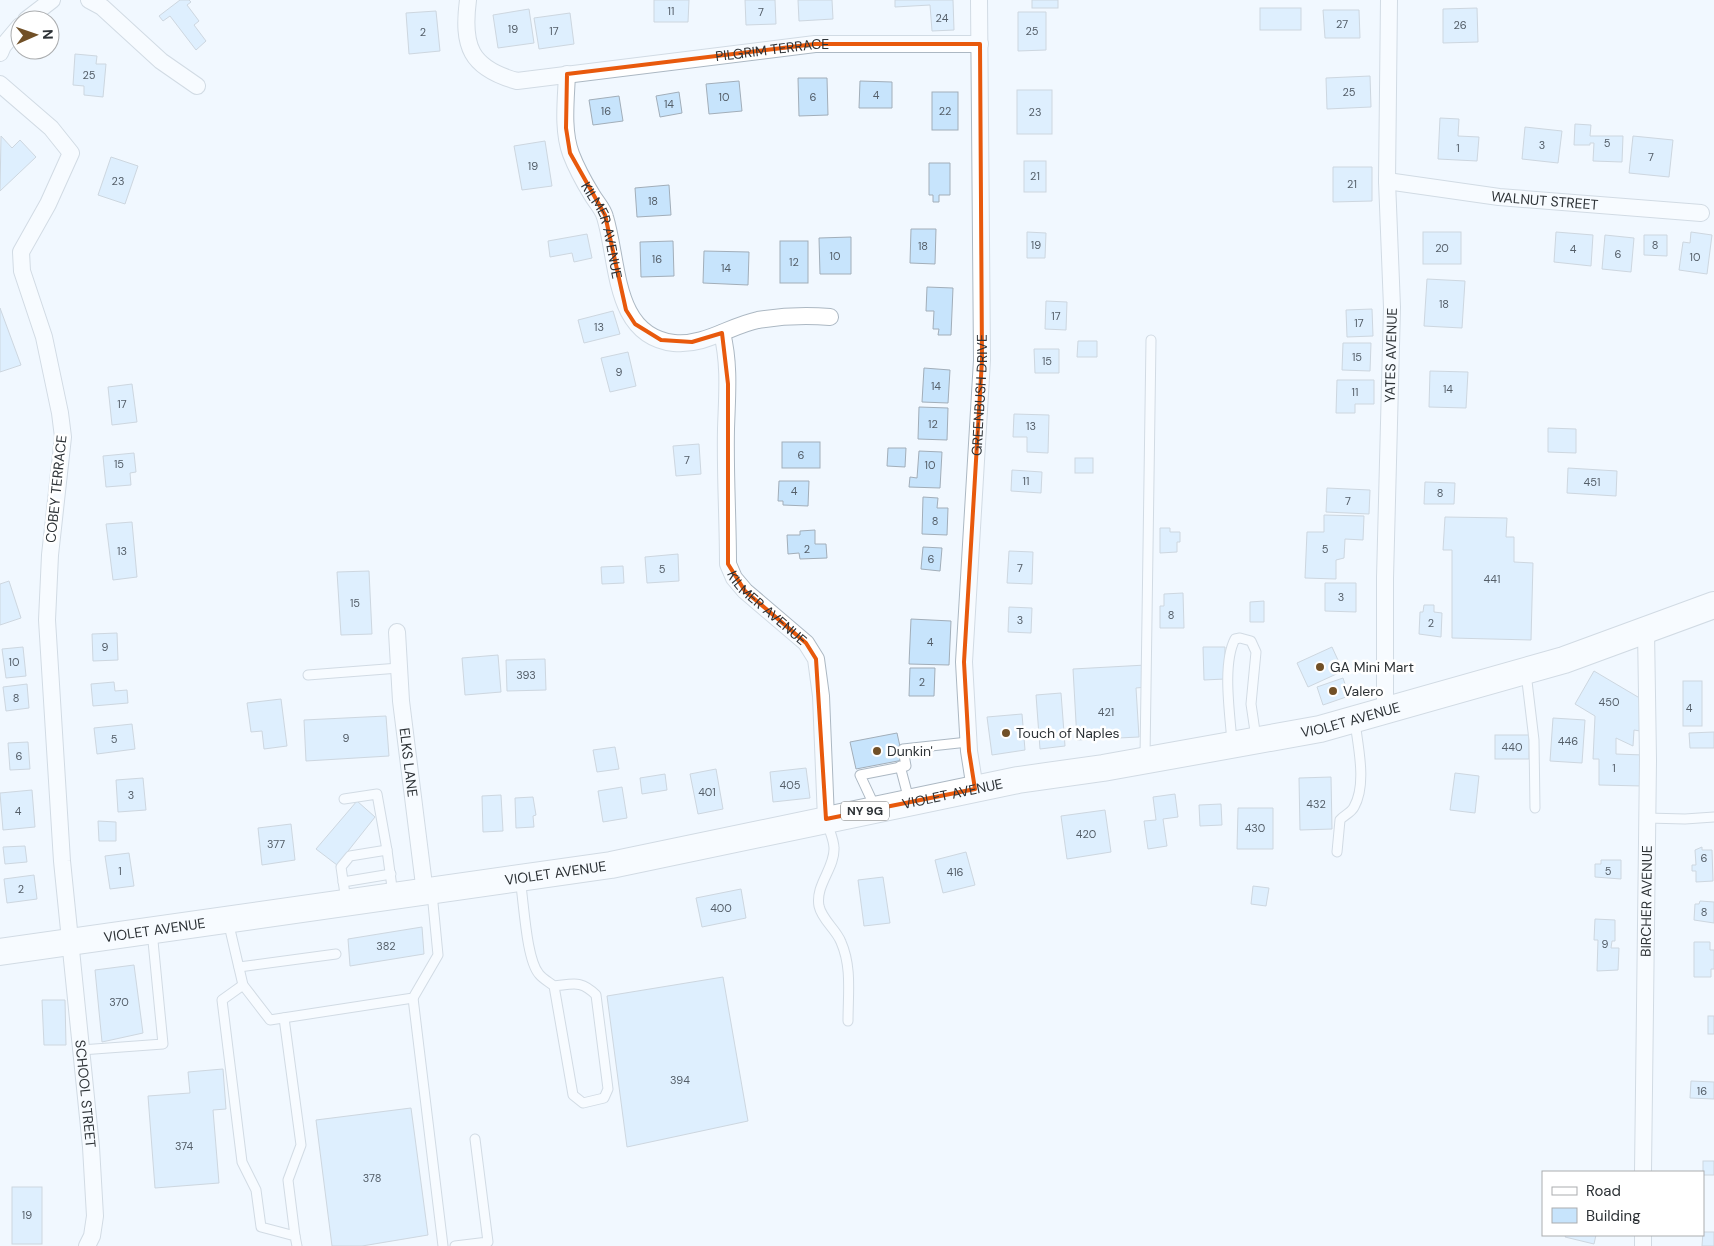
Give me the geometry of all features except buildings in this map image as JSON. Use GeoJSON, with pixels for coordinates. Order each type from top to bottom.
{"type":"FeatureCollection","features":[{"type":"Feature","properties":{"kind":"main road","name":"VIOLET AVENUE"},"geometry":{"type":"LineString","coordinates":[[0,952],[228,920],[345,893],[392,886],[429,893],[611,865],[975,789],[1320,729],[1564,660],[1679,619],[1710,612]]}},
{"type":"Feature","properties":{"kind":"street"},"geometry":{"type":"LineString","coordinates":[[39,10],[52,0]]}},
{"type":"Feature","properties":{"kind":"street"},"geometry":{"type":"LineString","coordinates":[[89,0],[102,7],[161,61],[197,86]]}},
{"type":"Feature","properties":{"kind":"street","name":"PILGRIM TERRACE"},"geometry":{"type":"LineString","coordinates":[[468,0],[466,38],[473,56],[498,76],[517,81],[814,44],[980,44]]}},
{"type":"Feature","properties":{"kind":"street","name":"GREENBUSH DRIVE"},"geometry":{"type":"LineString","coordinates":[[975,789],[968,742],[964,662],[982,360],[979,0]]}},
{"type":"Feature","properties":{"kind":"street","name":"YATES AVENUE"},"geometry":{"type":"LineString","coordinates":[[1385,710],[1385,578],[1392,307],[1387,181],[1389,0]]}},
{"type":"Feature","properties":{"kind":"street"},"geometry":{"type":"LineString","coordinates":[[0,53],[10,40]]}},
{"type":"Feature","properties":{"kind":"street","name":"KILMER AVENUE"},"geometry":{"type":"LineString","coordinates":[[567,74],[566,128],[570,153],[604,215],[626,310],[635,324],[647,334],[661,340],[692,342],[757,320],[804,315],[830,317]]}},
{"type":"Feature","properties":{"kind":"street","name":"COBEY TERRACE"},"geometry":{"type":"LineString","coordinates":[[0,84],[51,128],[71,153],[48,204],[22,252],[21,259],[24,279],[44,337],[63,437],[50,555],[47,620],[62,861],[70,941]]}},
{"type":"Feature","properties":{"kind":"street","name":"WALNUT STREET"},"geometry":{"type":"LineString","coordinates":[[1387,181],[1499,197],[1701,213]]}},
{"type":"Feature","properties":{"kind":"street","name":"KILMER AVENUE"},"geometry":{"type":"LineString","coordinates":[[722,333],[726,352],[728,384],[726,429],[728,564],[734,578],[745,591],[806,643],[816,659],[821,696],[826,819]]}},
{"type":"Feature","properties":{"kind":"street","name":"BIRCHER AVENUE"},"geometry":{"type":"LineString","coordinates":[[1643,1171],[1647,818],[1646,630]]}},
{"type":"Feature","properties":{"kind":"street","name":"ELKS LANE"},"geometry":{"type":"LineString","coordinates":[[397,632],[401,701],[429,893]]}},
{"type":"Feature","properties":{"kind":"street","name":"SCHOOL STREET"},"geometry":{"type":"LineString","coordinates":[[70,941],[95,1216],[92,1236],[87,1246]]}},
{"type":"Feature","properties":{"kind":"lane"},"geometry":{"type":"LineString","coordinates":[[1145,760],[1151,340]]}},
{"type":"Feature","properties":{"kind":"lane"},"geometry":{"type":"LineString","coordinates":[[1232,745],[1228,665],[1232,645],[1235,639],[1240,638],[1251,641],[1256,652],[1251,704],[1257,740]]}},
{"type":"Feature","properties":{"kind":"lane"},"geometry":{"type":"LineString","coordinates":[[308,675],[399,668]]}},
{"type":"Feature","properties":{"kind":"lane"},"geometry":{"type":"LineString","coordinates":[[1526,670],[1534,740],[1535,808]]}},
{"type":"Feature","properties":{"kind":"lane"},"geometry":{"type":"LineString","coordinates":[[1337,852],[1340,820],[1353,810],[1360,794],[1355,719]]}},
{"type":"Feature","properties":{"kind":"lane"},"geometry":{"type":"LineString","coordinates":[[876,809],[860,775],[906,766],[903,749],[968,742]]}},
{"type":"Feature","properties":{"kind":"lane"},"geometry":{"type":"LineString","coordinates":[[900,766],[910,802]]}},
{"type":"Feature","properties":{"kind":"lane"},"geometry":{"type":"LineString","coordinates":[[344,799],[377,794],[392,886]]}},
{"type":"Feature","properties":{"kind":"lane"},"geometry":{"type":"LineString","coordinates":[[1647,818],[1685,819],[1714,817]]}},
{"type":"Feature","properties":{"kind":"lane"},"geometry":{"type":"LineString","coordinates":[[826,819],[834,847],[830,868],[820,889],[819,906],[829,927],[840,940],[849,966],[848,1021]]}},
{"type":"Feature","properties":{"kind":"lane"},"geometry":{"type":"LineString","coordinates":[[345,893],[340,867],[350,856],[386,850]]}},
{"type":"Feature","properties":{"kind":"lane"},"geometry":{"type":"LineString","coordinates":[[520,879],[532,963],[540,975],[554,986],[573,1095],[583,1103],[604,1098],[608,1089],[596,995],[586,985],[554,986]]}},
{"type":"Feature","properties":{"kind":"lane"},"geometry":{"type":"LineString","coordinates":[[429,893],[438,955],[413,998],[444,1246]]}},
{"type":"Feature","properties":{"kind":"lane"},"geometry":{"type":"LineString","coordinates":[[228,920],[243,985],[270,1020],[413,998]]}},
{"type":"Feature","properties":{"kind":"lane"},"geometry":{"type":"LineString","coordinates":[[81,1050],[163,1044],[152,930]]}},
{"type":"Feature","properties":{"kind":"lane"},"geometry":{"type":"LineString","coordinates":[[239,967],[336,954]]}},
{"type":"Feature","properties":{"kind":"lane"},"geometry":{"type":"LineString","coordinates":[[243,985],[222,1000],[242,1162],[256,1190],[262,1227],[295,1236]]}},
{"type":"Feature","properties":{"kind":"lane"},"geometry":{"type":"LineString","coordinates":[[284,1018],[301,1144],[288,1180],[297,1246]]}},
{"type":"Feature","properties":{"kind":"lane"},"geometry":{"type":"LineString","coordinates":[[455,1246],[488,1242],[475,1139]]}},
{"type":"Feature","properties":{"kind":"highlighted area"},"geometry":{"type":"Polygon","coordinates":[[[815,44],[980,44],[982,360],[964,662],[969,751],[975,789],[826,819],[816,659],[806,643],[745,591],[728,564],[728,384],[722,333],[692,342],[661,340],[635,324],[626,310],[605,215],[570,153],[566,128],[567,74],[815,44]]]}},
{"type":"Feature","properties":{"kind":"place","name":"GA Mini Mart"},"geometry":{"type":"Point","coordinates":[1320,667]}},
{"type":"Feature","properties":{"kind":"place","name":"Valero"},"geometry":{"type":"Point","coordinates":[1333,691]}},
{"type":"Feature","properties":{"kind":"place","name":"Touch of Naples"},"geometry":{"type":"Point","coordinates":[1006,733]}},
{"type":"Feature","properties":{"kind":"place","name":"Dunkin'"},"geometry":{"type":"Point","coordinates":[877,751]}}]}
